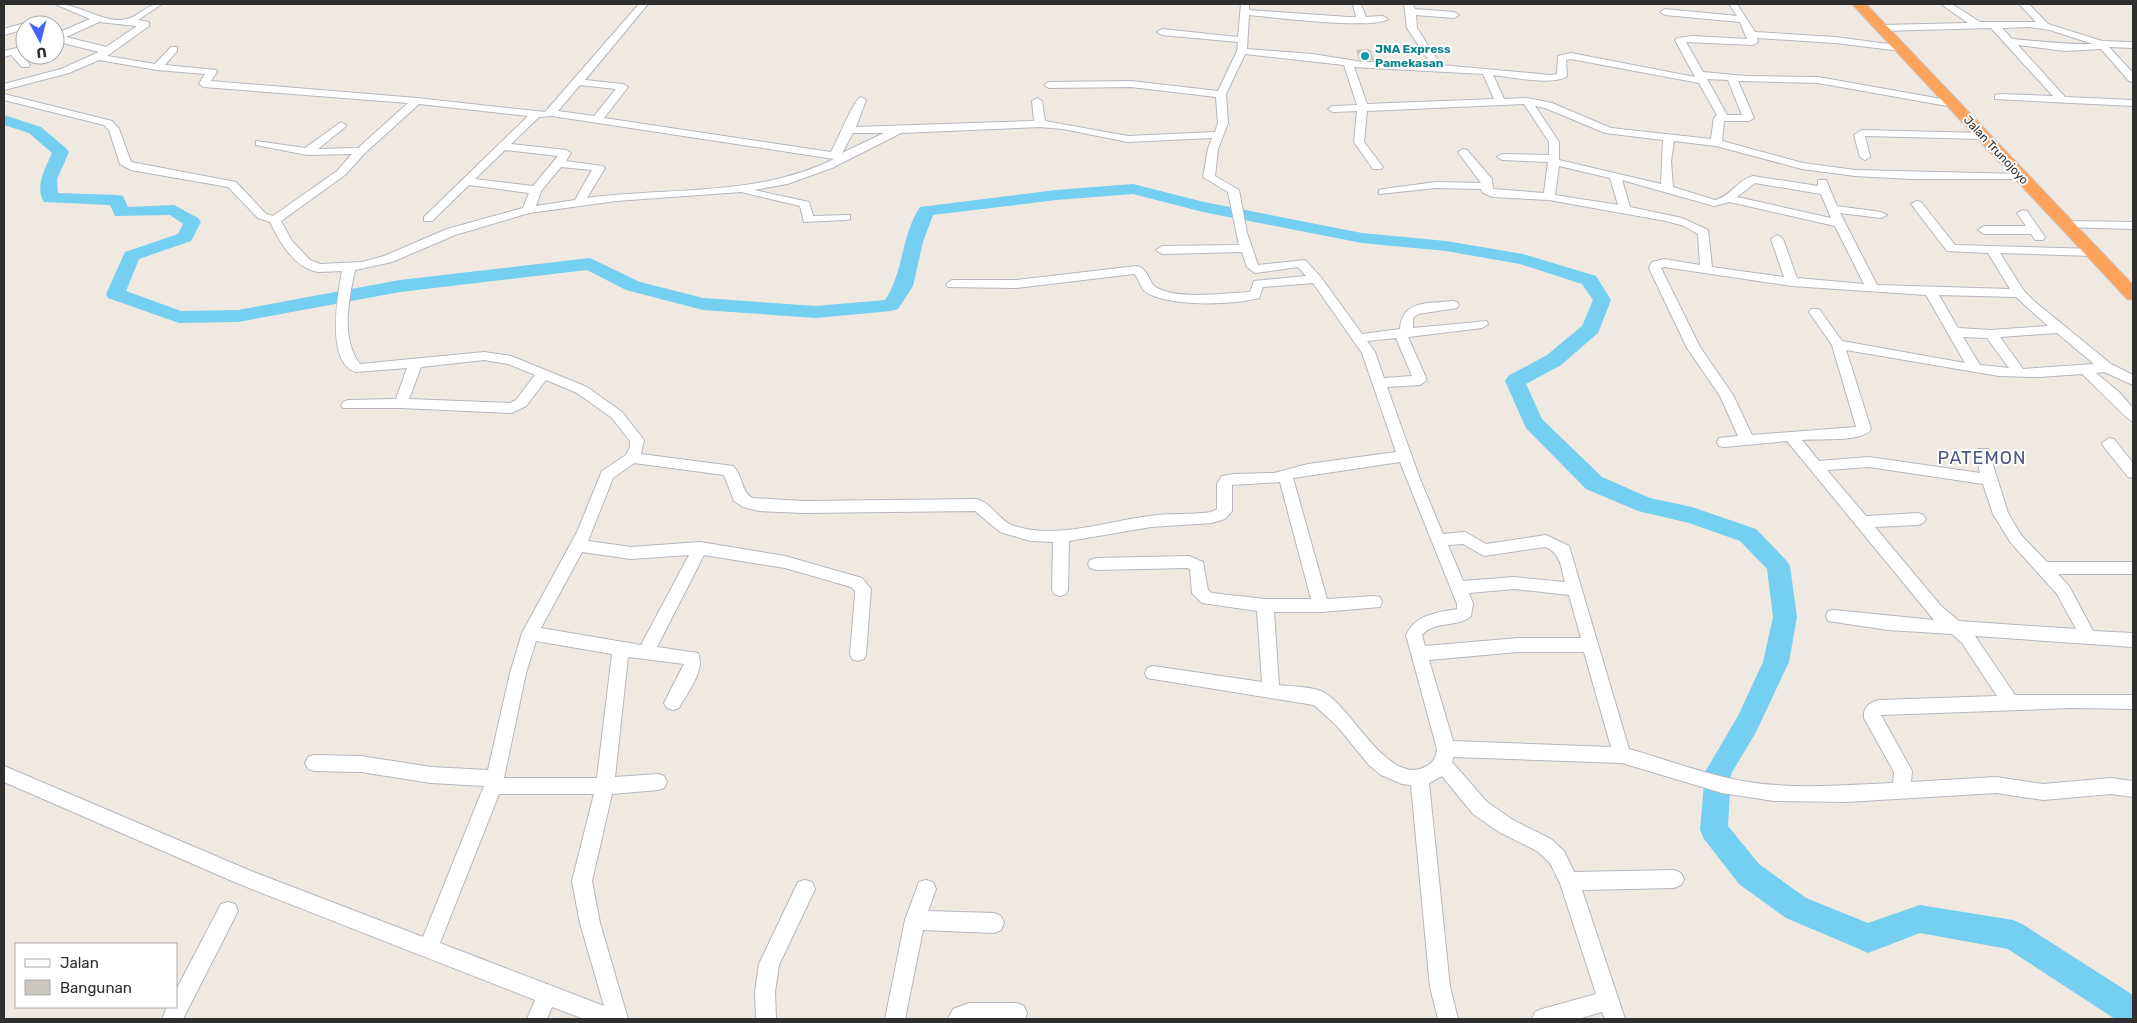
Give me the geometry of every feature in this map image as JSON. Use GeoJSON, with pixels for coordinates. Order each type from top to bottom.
{"type":"FeatureCollection","features":[{"type":"Feature","properties":{"kind":"highway","name":"Jalan Trunojoyo"},"geometry":{"type":"LineString","coordinates":[[1859,4],[1893,28],[1901,48],[2021,176],[2133,281]]}},
{"type":"Feature","properties":{"kind":"highway","name":"Jalan Trunojoyo"},"geometry":{"type":"LineString","coordinates":[[1869,4],[2073,225],[2093,252],[2133,295]]}},
{"type":"Feature","properties":{"kind":"street"},"geometry":{"type":"LineString","coordinates":[[4,87],[57,74],[98,57],[146,24],[98,19],[78,6],[60,4]]}},
{"type":"Feature","properties":{"kind":"street"},"geometry":{"type":"LineString","coordinates":[[128,22],[158,4]]}},
{"type":"Feature","properties":{"kind":"street"},"geometry":{"type":"LineString","coordinates":[[551,112],[644,4]]}},
{"type":"Feature","properties":{"kind":"street"},"geometry":{"type":"LineString","coordinates":[[1357,4],[1362,21]]}},
{"type":"Feature","properties":{"kind":"street"},"geometry":{"type":"LineString","coordinates":[[1723,117],[1680,40],[1753,42],[1744,20],[1732,4]]}},
{"type":"Feature","properties":{"kind":"street"},"geometry":{"type":"LineString","coordinates":[[1946,4],[1979,26]]}},
{"type":"Feature","properties":{"kind":"street"},"geometry":{"type":"LineString","coordinates":[[2024,4],[2045,26]]}},
{"type":"Feature","properties":{"kind":"street"},"geometry":{"type":"LineString","coordinates":[[1383,19],[1362,21],[1304,19],[1245,8],[1243,46],[1222,90],[1223,123],[1213,149],[1209,177],[1233,190],[1239,226],[1246,248],[1256,269],[1299,262],[1316,279],[1360,338],[1368,352],[1405,456],[1437,540],[1458,588],[1465,611],[1462,614],[1419,626],[1414,635],[1444,757],[1480,808],[1506,826],[1553,852],[1570,881],[1613,1010],[1546,1019]]}},
{"type":"Feature","properties":{"kind":"street"},"geometry":{"type":"LineString","coordinates":[[1438,68],[1412,28],[1410,8],[1454,15]]}},
{"type":"Feature","properties":{"kind":"street"},"geometry":{"type":"LineString","coordinates":[[1665,12],[1744,20]]}},
{"type":"Feature","properties":{"kind":"street"},"geometry":{"type":"LineString","coordinates":[[65,33],[98,19]]}},
{"type":"Feature","properties":{"kind":"street"},"geometry":{"type":"LineString","coordinates":[[1893,28],[1994,25],[2045,26],[2102,45],[2133,79]]}},
{"type":"Feature","properties":{"kind":"street"},"geometry":{"type":"LineString","coordinates":[[1994,25],[2062,100]]}},
{"type":"Feature","properties":{"kind":"street"},"geometry":{"type":"LineString","coordinates":[[1162,32],[1348,63],[1558,77],[1563,73],[1560,58],[1571,56],[1700,78],[1818,80],[1953,104]]}},
{"type":"Feature","properties":{"kind":"street"},"geometry":{"type":"LineString","coordinates":[[1751,35],[1835,40],[1901,48]]}},
{"type":"Feature","properties":{"kind":"street"},"geometry":{"type":"LineString","coordinates":[[65,39],[108,51]]}},
{"type":"Feature","properties":{"kind":"street"},"geometry":{"type":"LineString","coordinates":[[2011,42],[2043,44],[2065,48],[2133,45]]}},
{"type":"Feature","properties":{"kind":"street"},"geometry":{"type":"LineString","coordinates":[[156,67],[174,49]]}},
{"type":"Feature","properties":{"kind":"street"},"geometry":{"type":"LineString","coordinates":[[4,54],[14,52]]}},
{"type":"Feature","properties":{"kind":"street"},"geometry":{"type":"LineString","coordinates":[[98,57],[156,67],[212,72],[204,84],[417,101],[536,114],[551,112],[841,156]]}},
{"type":"Feature","properties":{"kind":"street"},"geometry":{"type":"LineString","coordinates":[[1348,63],[1363,107],[1359,125],[1359,142],[1365,153],[1378,167]]}},
{"type":"Feature","properties":{"kind":"street"},"geometry":{"type":"LineString","coordinates":[[1487,72],[1500,101]]}},
{"type":"Feature","properties":{"kind":"street"},"geometry":{"type":"LineString","coordinates":[[1716,143],[1719,118],[1749,118],[1732,78]]}},
{"type":"Feature","properties":{"kind":"street"},"geometry":{"type":"LineString","coordinates":[[577,82],[623,87],[596,119]]}},
{"type":"Feature","properties":{"kind":"street"},"geometry":{"type":"LineString","coordinates":[[1049,85],[1138,84],[1189,90],[1222,90]]}},
{"type":"Feature","properties":{"kind":"street"},"geometry":{"type":"LineString","coordinates":[[4,97],[30,105],[104,121],[114,129],[126,164],[135,168],[232,184],[262,216],[275,220],[287,243],[306,263],[319,268],[348,267],[388,259],[451,232],[528,210],[579,203],[734,190],[783,182],[809,174],[841,156],[897,131]]}},
{"type":"Feature","properties":{"kind":"street"},"geometry":{"type":"LineString","coordinates":[[1999,97],[2133,102]]}},
{"type":"Feature","properties":{"kind":"street"},"geometry":{"type":"LineString","coordinates":[[841,156],[861,100]]}},
{"type":"Feature","properties":{"kind":"street"},"geometry":{"type":"LineString","coordinates":[[275,220],[340,173],[361,151],[417,101]]}},
{"type":"Feature","properties":{"kind":"street"},"geometry":{"type":"LineString","coordinates":[[1037,101],[1040,124]]}},
{"type":"Feature","properties":{"kind":"street"},"geometry":{"type":"LineString","coordinates":[[1333,109],[1420,107],[1500,101],[1527,101],[1548,105],[1609,131],[1716,143],[1785,163],[1820,169],[1912,176],[2021,176]]}},
{"type":"Feature","properties":{"kind":"street"},"geometry":{"type":"LineString","coordinates":[[1527,101],[1554,142],[1554,160],[1549,197]]}},
{"type":"Feature","properties":{"kind":"street"},"geometry":{"type":"LineString","coordinates":[[428,219],[536,114]]}},
{"type":"Feature","properties":{"kind":"street"},"geometry":{"type":"LineString","coordinates":[[850,130],[897,131],[936,127],[1040,124],[1076,127],[1126,139],[1219,135]]}},
{"type":"Feature","properties":{"kind":"street"},"geometry":{"type":"LineString","coordinates":[[307,152],[341,125]]}},
{"type":"Feature","properties":{"kind":"street"},"geometry":{"type":"LineString","coordinates":[[1865,157],[1859,135],[1862,133],[1984,136]]}},
{"type":"Feature","properties":{"kind":"street"},"geometry":{"type":"LineString","coordinates":[[1667,189],[1666,161],[1669,137]]}},
{"type":"Feature","properties":{"kind":"street"},"geometry":{"type":"LineString","coordinates":[[260,143],[307,152],[361,151]]}},
{"type":"Feature","properties":{"kind":"street"},"geometry":{"type":"LineString","coordinates":[[504,147],[565,152],[536,190],[528,210]]}},
{"type":"Feature","properties":{"kind":"street"},"geometry":{"type":"LineString","coordinates":[[1463,152],[1486,179],[1485,186],[1488,192],[1493,194],[1549,197],[1625,210],[1676,221],[1702,230],[1706,236],[1706,270]]}},
{"type":"Feature","properties":{"kind":"street"},"geometry":{"type":"LineString","coordinates":[[1502,157],[1554,160],[1714,203],[1723,203],[1745,183],[1753,179],[1825,191]]}},
{"type":"Feature","properties":{"kind":"street"},"geometry":{"type":"LineString","coordinates":[[558,163],[599,168],[579,203]]}},
{"type":"Feature","properties":{"kind":"street"},"geometry":{"type":"LineString","coordinates":[[1820,169],[1825,191],[1832,209],[1872,287]]}},
{"type":"Feature","properties":{"kind":"street"},"geometry":{"type":"LineString","coordinates":[[1615,175],[1625,210]]}},
{"type":"Feature","properties":{"kind":"street"},"geometry":{"type":"LineString","coordinates":[[468,182],[536,190]]}},
{"type":"Feature","properties":{"kind":"street"},"geometry":{"type":"LineString","coordinates":[[1383,192],[1436,185],[1485,186]]}},
{"type":"Feature","properties":{"kind":"street"},"geometry":{"type":"LineString","coordinates":[[734,190],[805,204],[808,220],[846,217]]}},
{"type":"Feature","properties":{"kind":"street"},"geometry":{"type":"LineString","coordinates":[[1728,198],[1840,224]]}},
{"type":"Feature","properties":{"kind":"street"},"geometry":{"type":"LineString","coordinates":[[1917,204],[1951,248],[2093,252]]}},
{"type":"Feature","properties":{"kind":"street"},"geometry":{"type":"LineString","coordinates":[[1832,209],[1880,215]]}},
{"type":"Feature","properties":{"kind":"street"},"geometry":{"type":"LineString","coordinates":[[2023,212],[2048,250]]}},
{"type":"Feature","properties":{"kind":"street"},"geometry":{"type":"LineString","coordinates":[[2073,225],[2133,226]]}},
{"type":"Feature","properties":{"kind":"street"},"geometry":{"type":"LineString","coordinates":[[1984,230],[2034,230]]}},
{"type":"Feature","properties":{"kind":"street"},"geometry":{"type":"LineString","coordinates":[[1777,239],[1792,282]]}},
{"type":"Feature","properties":{"kind":"street"},"geometry":{"type":"LineString","coordinates":[[1162,250],[1246,248]]}},
{"type":"Feature","properties":{"kind":"street"},"geometry":{"type":"LineString","coordinates":[[1995,250],[1994,253],[2019,293],[2106,367],[2133,380]]}},
{"type":"Feature","properties":{"kind":"street"},"geometry":{"type":"LineString","coordinates":[[1746,439],[1726,395],[1694,348],[1668,297],[1655,266],[1664,263],[1792,282],[1930,291],[2019,293]]}},
{"type":"Feature","properties":{"kind":"street"},"geometry":{"type":"LineString","coordinates":[[348,267],[342,305],[342,322],[346,344],[356,368],[494,356],[511,360],[582,390],[618,415],[637,440],[637,447],[632,458],[607,475],[578,546],[530,633],[518,673],[494,782],[428,948]]}},
{"type":"Feature","properties":{"kind":"street"},"geometry":{"type":"LineString","coordinates":[[952,284],[1016,284],[1134,270],[1142,273],[1149,289],[1159,293],[1183,297],[1252,296],[1255,295],[1258,284],[1316,279]]}},
{"type":"Feature","properties":{"kind":"street"},"geometry":{"type":"LineString","coordinates":[[1930,291],[1975,369]]}},
{"type":"Feature","properties":{"kind":"street"},"geometry":{"type":"LineString","coordinates":[[1380,383],[1420,380],[1403,333],[1407,317],[1414,310],[1453,305]]}},
{"type":"Feature","properties":{"kind":"street"},"geometry":{"type":"LineString","coordinates":[[1724,442],[1790,435],[1847,434],[1864,429],[1838,345],[1816,312]]}},
{"type":"Feature","properties":{"kind":"street"},"geometry":{"type":"LineString","coordinates":[[1360,338],[1482,324]]}},
{"type":"Feature","properties":{"kind":"street"},"geometry":{"type":"LineString","coordinates":[[1954,332],[1991,334],[2060,329]]}},
{"type":"Feature","properties":{"kind":"street"},"geometry":{"type":"LineString","coordinates":[[1991,334],[2019,373]]}},
{"type":"Feature","properties":{"kind":"street"},"geometry":{"type":"LineString","coordinates":[[1838,345],[1877,350],[1975,369],[2019,373],[2106,367]]}},
{"type":"Feature","properties":{"kind":"street"},"geometry":{"type":"LineString","coordinates":[[400,403],[416,363]]}},
{"type":"Feature","properties":{"kind":"street"},"geometry":{"type":"LineString","coordinates":[[2084,369],[2114,395],[2133,417]]}},
{"type":"Feature","properties":{"kind":"street"},"geometry":{"type":"LineString","coordinates":[[348,405],[400,403],[515,408],[543,374]]}},
{"type":"Feature","properties":{"kind":"street"},"geometry":{"type":"LineString","coordinates":[[1790,435],[1935,611],[1947,623],[1955,626],[1977,649],[2011,703]]}},
{"type":"Feature","properties":{"kind":"street"},"geometry":{"type":"LineString","coordinates":[[2109,443],[2133,473]]}},
{"type":"Feature","properties":{"kind":"street"},"geometry":{"type":"LineString","coordinates":[[1983,454],[1989,480],[2001,514],[2016,539],[2063,590],[2088,636]]}},
{"type":"Feature","properties":{"kind":"street"},"geometry":{"type":"LineString","coordinates":[[632,458],[728,470],[732,474],[739,497],[754,504],[804,507],[977,505],[984,508],[993,522],[1011,531],[1032,535],[1061,535],[1091,534],[1152,521],[1216,518],[1225,511],[1224,484],[1226,480],[1246,477],[1278,478],[1308,469],[1405,456]]}},
{"type":"Feature","properties":{"kind":"street"},"geometry":{"type":"LineString","coordinates":[[1817,466],[1869,462],[1989,480]]}},
{"type":"Feature","properties":{"kind":"street"},"geometry":{"type":"LineString","coordinates":[[1286,476],[1321,606]]}},
{"type":"Feature","properties":{"kind":"street"},"geometry":{"type":"LineString","coordinates":[[1863,522],[1918,520]]}},
{"type":"Feature","properties":{"kind":"street"},"geometry":{"type":"LineString","coordinates":[[1060,590],[1061,535]]}},
{"type":"Feature","properties":{"kind":"street"},"geometry":{"type":"LineString","coordinates":[[1437,540],[1465,538],[1484,550],[1538,541],[1551,542],[1560,547],[1566,555],[1622,755]]}},
{"type":"Feature","properties":{"kind":"street"},"geometry":{"type":"LineString","coordinates":[[578,546],[631,553],[700,548],[785,562],[859,583],[863,589],[863,595],[858,654]]}},
{"type":"Feature","properties":{"kind":"street"},"geometry":{"type":"LineString","coordinates":[[646,652],[700,548]]}},
{"type":"Feature","properties":{"kind":"street"},"geometry":{"type":"LineString","coordinates":[[1096,564],[1190,562],[1196,565],[1198,588],[1202,596],[1216,601],[1266,605],[1321,606],[1374,602]]}},
{"type":"Feature","properties":{"kind":"street"},"geometry":{"type":"LineString","coordinates":[[2044,568],[2133,568]]}},
{"type":"Feature","properties":{"kind":"street"},"geometry":{"type":"LineString","coordinates":[[1458,588],[1514,583],[1574,589]]}},
{"type":"Feature","properties":{"kind":"street"},"geometry":{"type":"LineString","coordinates":[[1266,605],[1271,689]]}},
{"type":"Feature","properties":{"kind":"street"},"geometry":{"type":"LineString","coordinates":[[1834,616],[1888,623],[1955,626],[2133,640]]}},
{"type":"Feature","properties":{"kind":"street"},"geometry":{"type":"LineString","coordinates":[[530,633],[622,649],[692,658],[693,666],[674,703]]}},
{"type":"Feature","properties":{"kind":"street"},"geometry":{"type":"LineString","coordinates":[[1418,654],[1527,644],[1592,645]]}},
{"type":"Feature","properties":{"kind":"street"},"geometry":{"type":"LineString","coordinates":[[618,1019],[583,895],[584,867],[605,786],[616,708],[617,670],[622,649]]}},
{"type":"Feature","properties":{"kind":"street"},"geometry":{"type":"LineString","coordinates":[[1153,672],[1271,689],[1308,696],[1326,703],[1386,771],[1408,778],[1419,778],[1437,771],[1444,757]]}},
{"type":"Feature","properties":{"kind":"street"},"geometry":{"type":"LineString","coordinates":[[1901,791],[1903,771],[1873,718],[1872,714],[1875,708],[1917,704],[2072,700],[2133,702]]}},
{"type":"Feature","properties":{"kind":"street"},"geometry":{"type":"LineString","coordinates":[[1444,757],[1622,755],[1720,784],[1755,791],[1791,794],[1901,791],[1996,785],[2044,792],[2111,786],[2133,789]]}},
{"type":"Feature","properties":{"kind":"street"},"geometry":{"type":"LineString","coordinates":[[314,763],[361,764],[431,775],[494,782],[605,786],[658,782]]}},
{"type":"Feature","properties":{"kind":"street"},"geometry":{"type":"LineString","coordinates":[[4,774],[246,878],[610,1019]]}},
{"type":"Feature","properties":{"kind":"street"},"geometry":{"type":"LineString","coordinates":[[1419,778],[1440,986],[1448,1019]]}},
{"type":"Feature","properties":{"kind":"street"},"geometry":{"type":"LineString","coordinates":[[1570,881],[1674,879]]}},
{"type":"Feature","properties":{"kind":"street"},"geometry":{"type":"LineString","coordinates":[[766,1019],[765,992],[769,964],[805,889]]}},
{"type":"Feature","properties":{"kind":"street"},"geometry":{"type":"LineString","coordinates":[[895,1019],[915,920],[926,889]]}},
{"type":"Feature","properties":{"kind":"street"},"geometry":{"type":"LineString","coordinates":[[178,1007],[228,911]]}},
{"type":"Feature","properties":{"kind":"street"},"geometry":{"type":"LineString","coordinates":[[915,920],[994,923]]}},
{"type":"Feature","properties":{"kind":"street"},"geometry":{"type":"LineString","coordinates":[[537,1019],[547,995]]}},
{"type":"Feature","properties":{"kind":"street"},"geometry":{"type":"LineString","coordinates":[[958,1019],[964,1014],[1017,1013]]}},
{"type":"Feature","properties":{"kind":"building","name":"JNA Express Pamekasan"},"geometry":{"type":"Polygon","coordinates":[[[1357,50],[1370,50],[1374,60],[1359,59],[1357,50]]]}},
{"type":"Feature","properties":{"kind":"waterway"},"geometry":{"type":"LineString","coordinates":[[4,120],[35,130],[61,152],[49,179],[50,198],[117,200],[121,212],[174,210],[192,222],[185,237],[131,256],[115,294],[179,317],[238,316],[400,286],[590,264],[633,286],[703,304],[816,312],[891,305],[904,286],[914,242],[926,211],[1056,195],[1133,189],[1203,207],[1362,238],[1446,246],[1523,259],[1589,280],[1602,300],[1591,329],[1554,360],[1515,381],[1533,423],[1594,483],[1646,505],[1692,515],[1748,535],[1778,566],[1785,617],[1776,662],[1747,724],[1718,772],[1714,830],[1749,874],[1796,908],[1868,938],[1920,919],[2013,935],[2133,1013]]}},
{"type":"Feature","properties":{"kind":"place","name":"JNA Express Pamekasan"},"geometry":{"type":"Point","coordinates":[1365,56]}},
{"type":"Feature","properties":{"kind":"district","name":"PATEMON"},"geometry":{"type":"Point","coordinates":[1982,458]}}]}
